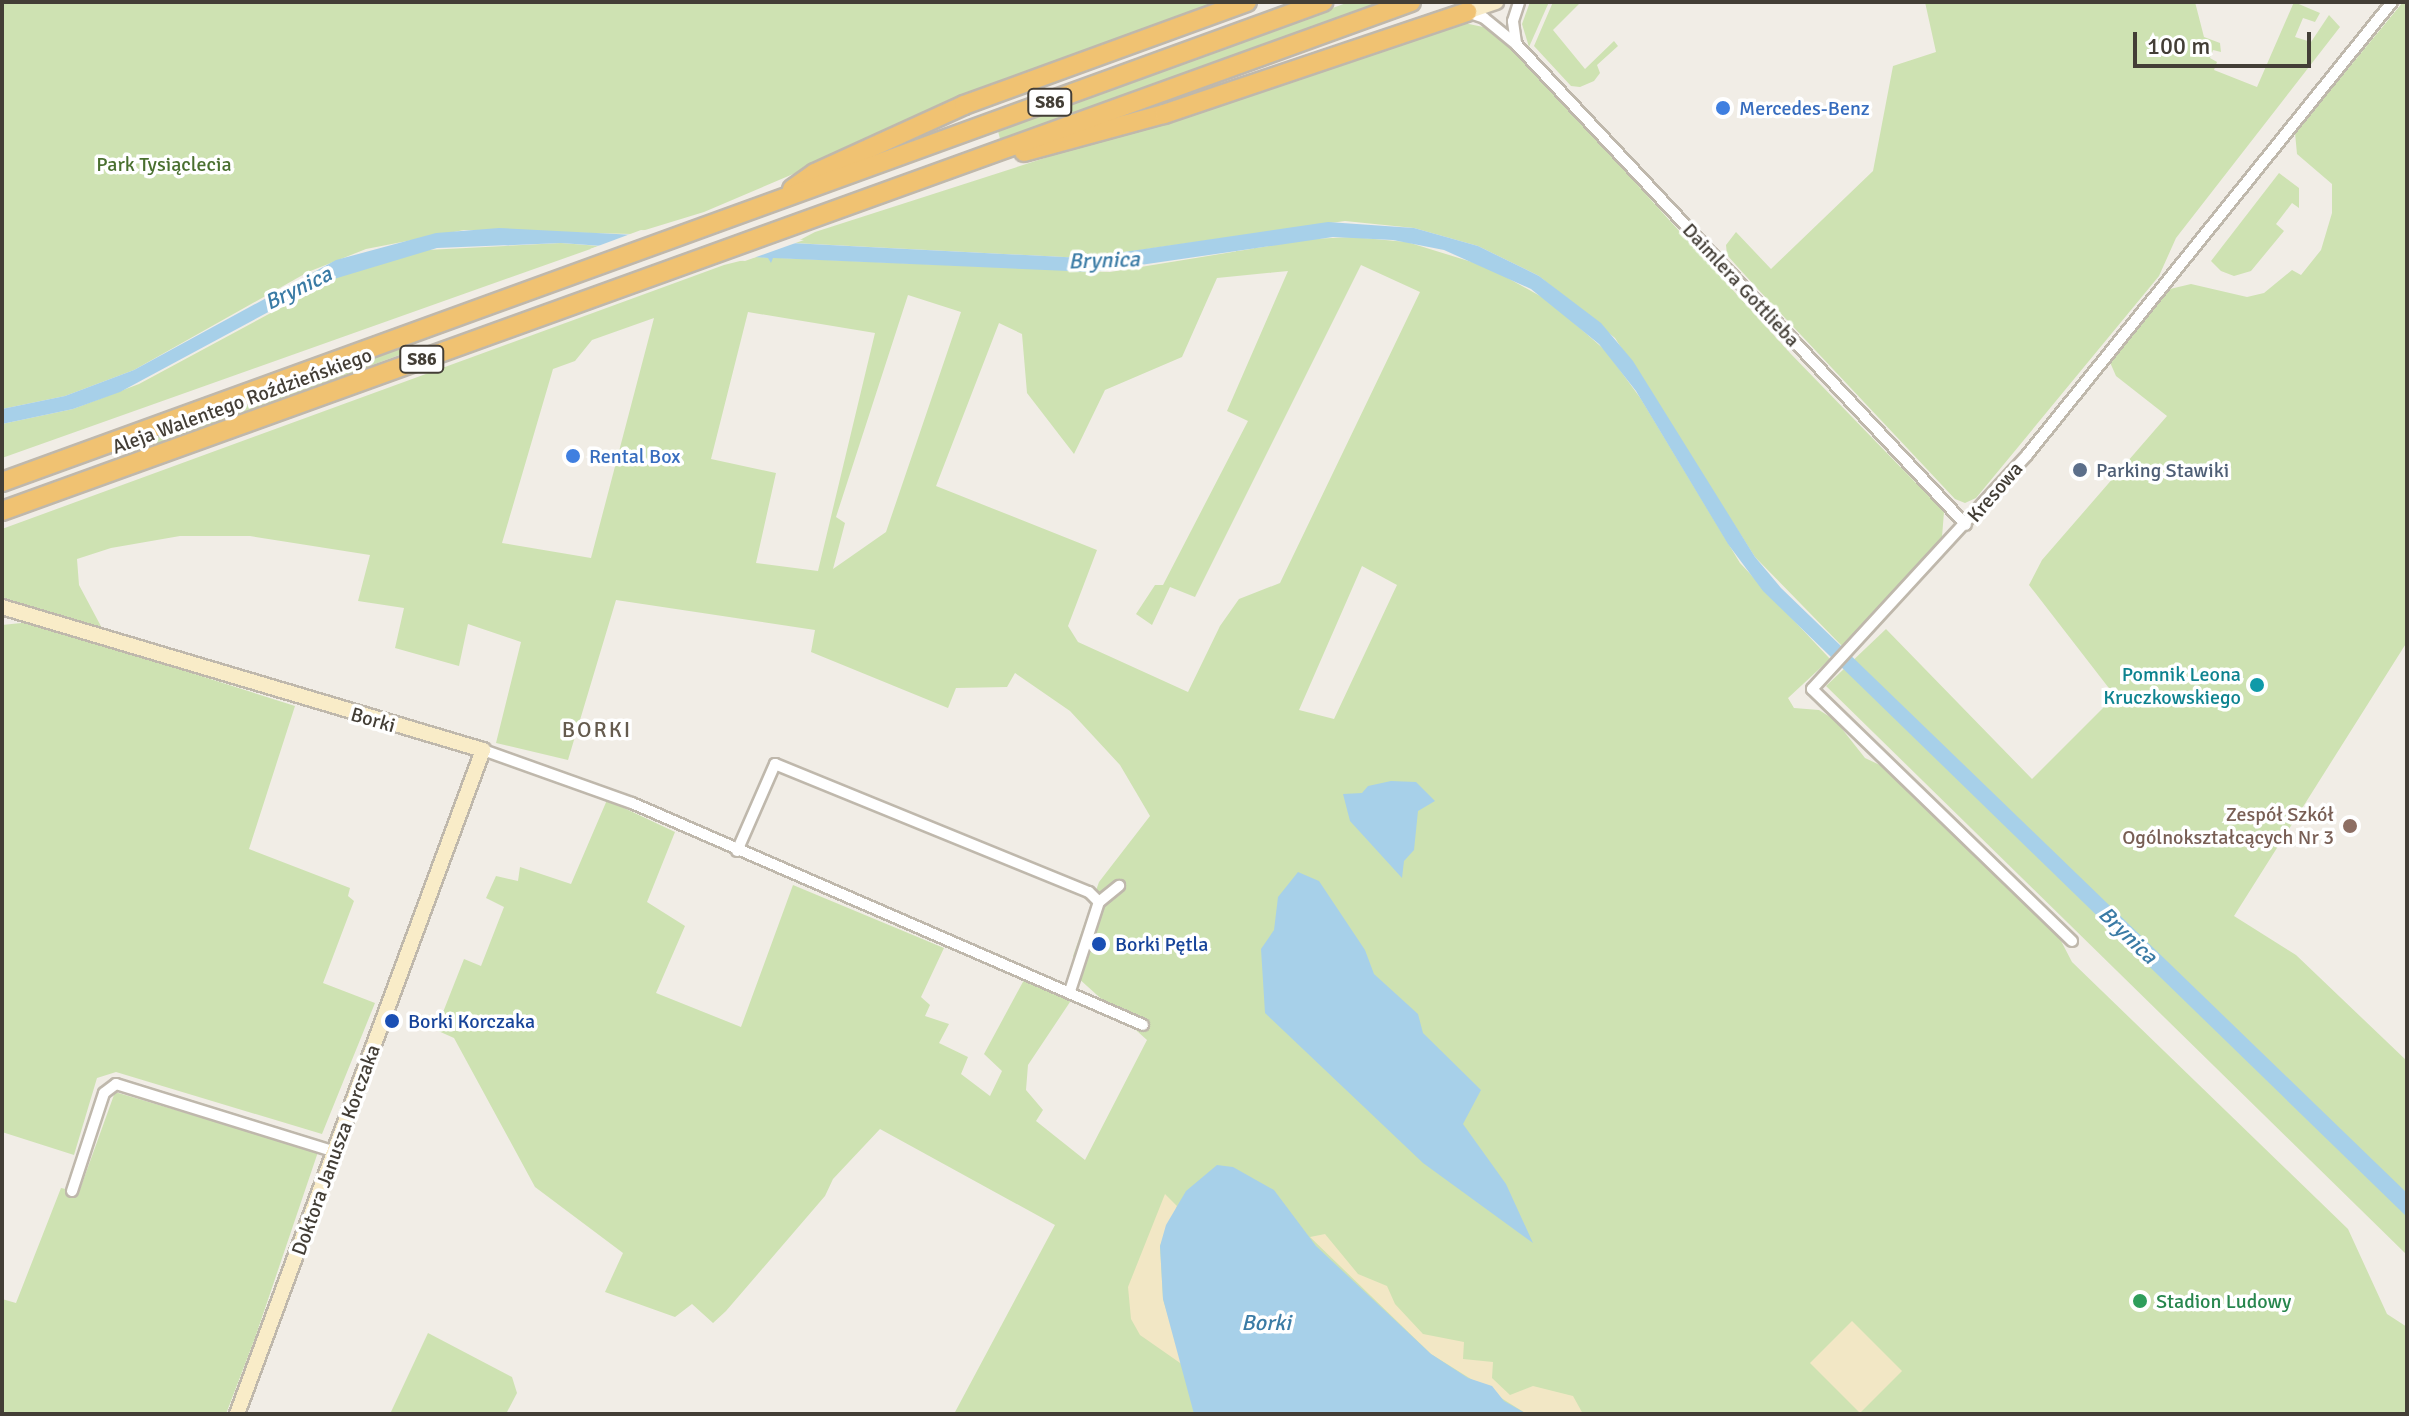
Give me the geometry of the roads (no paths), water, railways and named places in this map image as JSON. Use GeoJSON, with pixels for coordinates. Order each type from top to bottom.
{"type":"FeatureCollection","features":[{"type":"Feature","properties":{"kind":"highway"},"geometry":{"type":"LineString","coordinates":[[776,201],[815,173],[964,105],[1247,2]]}},
{"type":"Feature","properties":{"kind":"highway","name":"S86"},"geometry":{"type":"LineString","coordinates":[[776,201],[1323,2]]}},
{"type":"Feature","properties":{"kind":"highway","name":"S86"},"geometry":{"type":"LineString","coordinates":[[955,167],[1411,2]]}},
{"type":"Feature","properties":{"kind":"highway"},"geometry":{"type":"LineString","coordinates":[[955,167],[1086,138],[1467,12]]}},
{"type":"Feature","properties":{"kind":"highway","name":"Aleja Walentego Roździeńskiego"},"geometry":{"type":"LineString","coordinates":[[2,511],[955,167]]}},
{"type":"Feature","properties":{"kind":"highway","name":"Aleja Walentego Roździeńskiego"},"geometry":{"type":"LineString","coordinates":[[2,482],[776,201]]}},
{"type":"Feature","properties":{"kind":"street"},"geometry":{"type":"LineString","coordinates":[[1467,12],[1496,2]]}},
{"type":"Feature","properties":{"kind":"street"},"geometry":{"type":"LineString","coordinates":[[1517,45],[1513,21],[1519,2]]}},
{"type":"Feature","properties":{"kind":"street","name":"Kresowa"},"geometry":{"type":"LineString","coordinates":[[2072,941],[1812,689],[1966,525],[2392,2]]}},
{"type":"Feature","properties":{"kind":"street","name":"Daimlera Gottlieba"},"geometry":{"type":"LineString","coordinates":[[1467,12],[1484,18],[1517,45],[1966,525]]}},
{"type":"Feature","properties":{"kind":"street","name":"Borki"},"geometry":{"type":"LineString","coordinates":[[2,607],[483,750],[610,794],[1143,1025]]}},
{"type":"Feature","properties":{"kind":"street","name":"Doktora Janusza Korczaka"},"geometry":{"type":"LineString","coordinates":[[237,1414],[483,750]]}},
{"type":"Feature","properties":{"kind":"street"},"geometry":{"type":"LineString","coordinates":[[737,851],[775,764],[1089,892],[1099,902]]}},
{"type":"Feature","properties":{"kind":"street"},"geometry":{"type":"LineString","coordinates":[[1070,991],[1099,902],[1119,886]]}},
{"type":"Feature","properties":{"kind":"street"},"geometry":{"type":"LineString","coordinates":[[72,1191],[104,1093],[116,1084],[335,1152]]}},
{"type":"Feature","properties":{"kind":"water","name":"Brynica"},"geometry":{"type":"Polygon","coordinates":[[[1328,222],[1414,228],[1478,246],[1539,276],[1601,323],[1633,361],[1755,557],[1781,588],[2407,1193],[2407,1217],[1763,591],[1728,544],[1636,391],[1599,344],[1531,289],[1444,250],[1393,240],[1333,237],[1092,272],[773,258],[771,263],[768,258],[561,243],[437,248],[324,282],[120,392],[73,409],[2,424],[2,409],[65,396],[134,370],[336,260],[436,233],[499,228],[1083,258],[1328,222]]]}},
{"type":"Feature","properties":{"kind":"water"},"geometry":{"type":"Polygon","coordinates":[[[1391,781],[1416,782],[1435,801],[1418,811],[1414,850],[1404,861],[1402,878],[1350,821],[1343,794],[1362,793],[1368,786],[1391,781]]]}},
{"type":"Feature","properties":{"kind":"water"},"geometry":{"type":"Polygon","coordinates":[[[1298,872],[1319,881],[1365,950],[1374,974],[1418,1014],[1423,1033],[1481,1090],[1463,1124],[1506,1184],[1533,1243],[1423,1163],[1265,1013],[1261,949],[1274,930],[1278,897],[1298,872]]]}},
{"type":"Feature","properties":{"kind":"water","name":"Borki"},"geometry":{"type":"Polygon","coordinates":[[[1217,1165],[1233,1167],[1274,1190],[1316,1246],[1431,1354],[1468,1378],[1492,1386],[1504,1401],[1527,1414],[1194,1414],[1163,1299],[1160,1246],[1166,1225],[1186,1191],[1217,1165]]]}},
{"type":"Feature","properties":{"kind":"place","name":"Mercedes-Benz"},"geometry":{"type":"Point","coordinates":[1723,108]}},
{"type":"Feature","properties":{"kind":"place","name":"Rental Box"},"geometry":{"type":"Point","coordinates":[573,456]}},
{"type":"Feature","properties":{"kind":"place","name":"Parking Stawiki"},"geometry":{"type":"Point","coordinates":[2080,470]}},
{"type":"Feature","properties":{"kind":"place","name":"Pomnik Leona Kruczkowskiego"},"geometry":{"type":"Point","coordinates":[2257,685]}},
{"type":"Feature","properties":{"kind":"place","name":"Zespół Szkół Ogólnokształcących Nr 3"},"geometry":{"type":"Point","coordinates":[2350,826]}},
{"type":"Feature","properties":{"kind":"place","name":"Borki Pętla"},"geometry":{"type":"Point","coordinates":[1099,944]}},
{"type":"Feature","properties":{"kind":"place","name":"Borki Korczaka"},"geometry":{"type":"Point","coordinates":[392,1021]}},
{"type":"Feature","properties":{"kind":"place","name":"Stadion Ludowy"},"geometry":{"type":"Point","coordinates":[2140,1301]}},
{"type":"Feature","properties":{"kind":"district","name":"BORKI"},"geometry":{"type":"Point","coordinates":[597,730]}},
{"type":"Feature","properties":{"kind":"park label","name":"Park Tysiąclecia"},"geometry":{"type":"Point","coordinates":[164,164]}}]}
